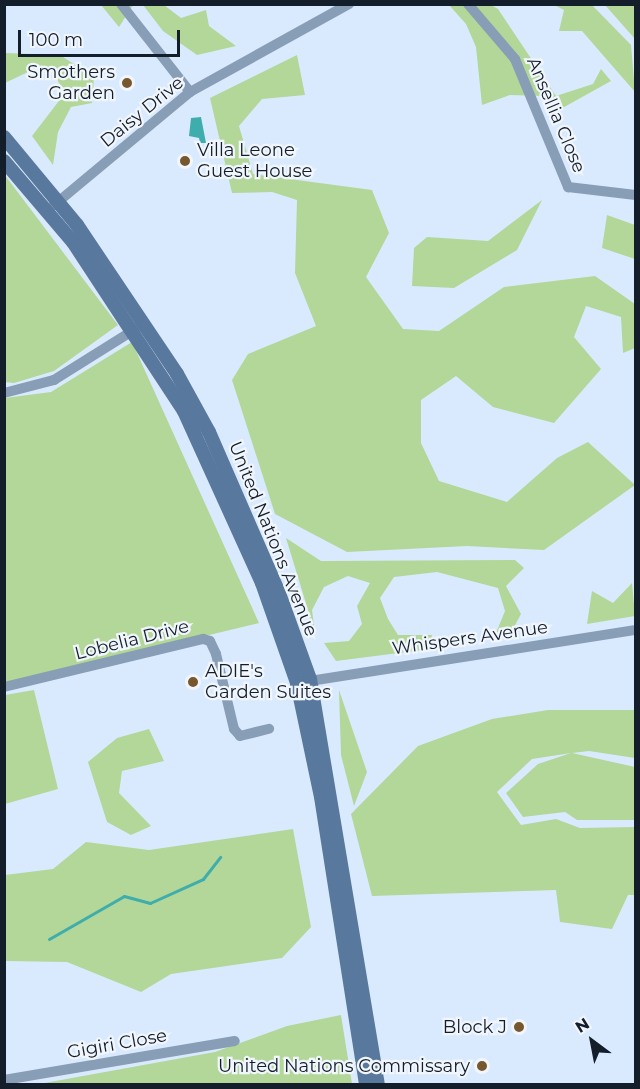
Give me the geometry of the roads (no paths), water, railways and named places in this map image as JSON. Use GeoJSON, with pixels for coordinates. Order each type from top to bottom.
{"type":"FeatureCollection","features":[{"type":"Feature","properties":{"kind":"street"},"geometry":{"type":"LineString","coordinates":[[121,4],[190,92]]}},
{"type":"Feature","properties":{"kind":"street","name":"Daisy Drive"},"geometry":{"type":"LineString","coordinates":[[56,209],[190,92],[349,4]]}},
{"type":"Feature","properties":{"kind":"street","name":"Ansellia Close"},"geometry":{"type":"LineString","coordinates":[[468,4],[516,59],[568,187],[636,195]]}},
{"type":"Feature","properties":{"kind":"street","name":"United Nations Avenue"},"geometry":{"type":"LineString","coordinates":[[4,137],[139,327],[209,432],[303,681],[366,1048],[378,1084]]}},
{"type":"Feature","properties":{"kind":"street","name":"United Nations Avenue"},"geometry":{"type":"LineString","coordinates":[[4,161],[56,209]]}},
{"type":"Feature","properties":{"kind":"street"},"geometry":{"type":"LineString","coordinates":[[4,393],[54,380],[139,327]]}},
{"type":"Feature","properties":{"kind":"street","name":"Whispers Avenue"},"geometry":{"type":"LineString","coordinates":[[303,681],[636,630]]}},
{"type":"Feature","properties":{"kind":"street","name":"Lobelia Drive"},"geometry":{"type":"LineString","coordinates":[[4,687],[203,639],[210,641],[216,654],[234,729],[240,736],[269,729]]}},
{"type":"Feature","properties":{"kind":"street","name":"Gigiri Close"},"geometry":{"type":"LineString","coordinates":[[10,1081],[234,1041]]}},
{"type":"Feature","properties":{"kind":"street","name":"United Nations Avenue"},"geometry":{"type":"LineString","coordinates":[[366,1048],[366,1084]]}},
{"type":"Feature","properties":{"kind":"waterway"},"geometry":{"type":"LineString","coordinates":[[49,939],[124,896],[150,903],[203,879],[220,857]]}},
{"type":"Feature","properties":{"kind":"place","name":"Smothers Garden"},"geometry":{"type":"Point","coordinates":[127,83]}},
{"type":"Feature","properties":{"kind":"place","name":"Villa Leone Guest House"},"geometry":{"type":"Point","coordinates":[185,161]}},
{"type":"Feature","properties":{"kind":"place","name":"ADIE's Garden Suites"},"geometry":{"type":"Point","coordinates":[193,682]}},
{"type":"Feature","properties":{"kind":"place","name":"Block J"},"geometry":{"type":"Point","coordinates":[519,1027]}},
{"type":"Feature","properties":{"kind":"place","name":"United Nations Commissary"},"geometry":{"type":"Point","coordinates":[482,1066]}}]}
